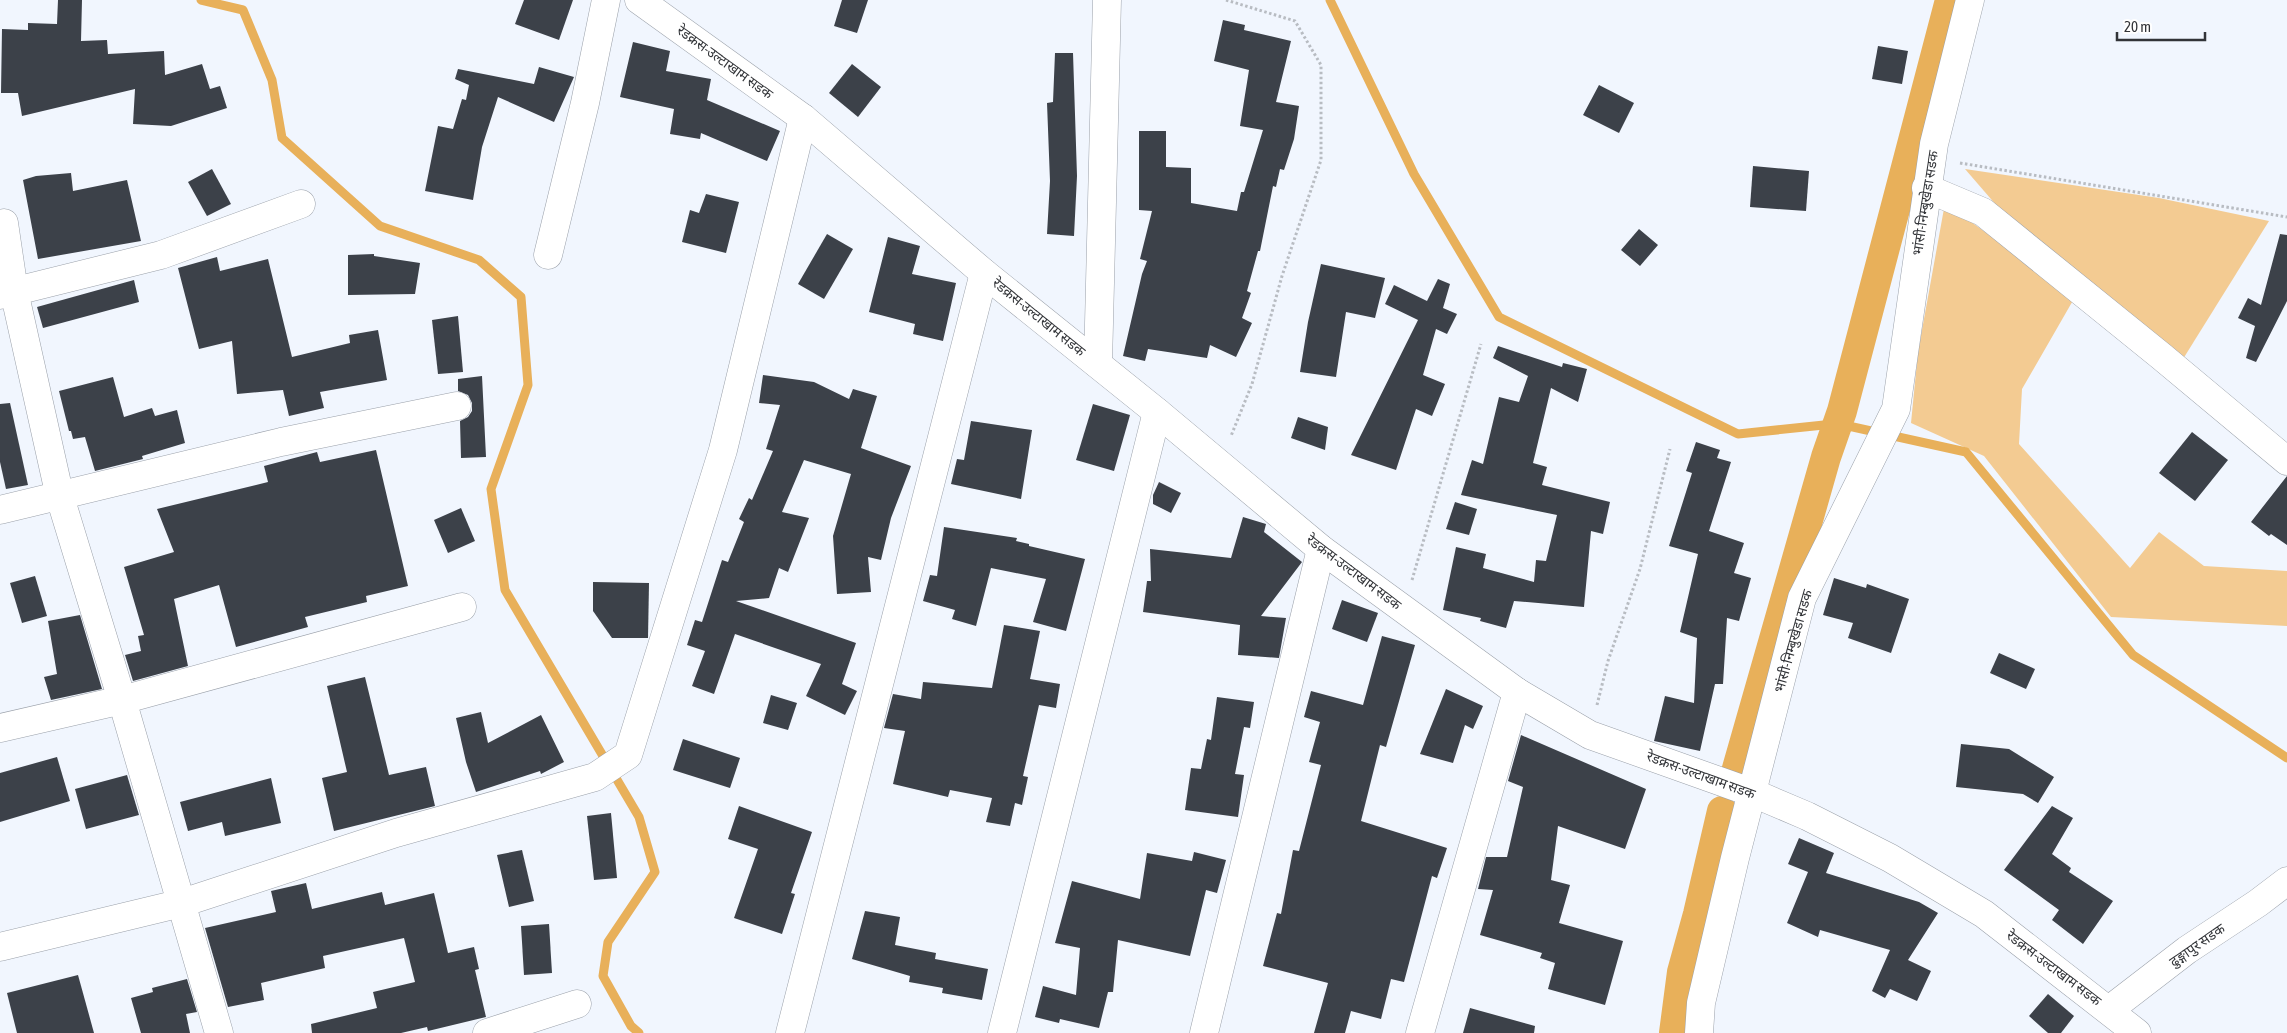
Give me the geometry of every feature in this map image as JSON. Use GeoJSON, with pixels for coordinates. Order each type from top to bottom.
{"type":"FeatureCollection","features":[{"type":"Feature","properties":{"kind":"street"},"geometry":{"type":"LineString","coordinates":[[548,255],[585,103],[606,0]]}},
{"type":"Feature","properties":{"kind":"street","name":"रेडक्रस-उल्टाखाम सडक"},"geometry":{"type":"LineString","coordinates":[[639,0],[803,118],[984,273],[1157,412],[1321,548],[1517,692],[1590,735],[1753,793],[1807,816],[1890,858],[1984,914],[2137,1033]]}},
{"type":"Feature","properties":{"kind":"street"},"geometry":{"type":"LineString","coordinates":[[1098,364],[1107,0]]}},
{"type":"Feature","properties":{"kind":"street","name":"भांसी-निम्बुखेडा सडक"},"geometry":{"type":"LineString","coordinates":[[1698,1033],[1703,993],[1735,858],[1802,598],[1896,409],[1926,188],[1934,144],[1970,0]]}},
{"type":"Feature","properties":{"kind":"street"},"geometry":{"type":"LineString","coordinates":[[0,947],[182,903],[396,834],[595,778],[628,755],[723,450],[803,118]]}},
{"type":"Feature","properties":{"kind":"street"},"geometry":{"type":"LineString","coordinates":[[1926,188],[1983,212],[2162,356],[2287,461]]}},
{"type":"Feature","properties":{"kind":"street"},"geometry":{"type":"LineString","coordinates":[[7,293],[161,255],[301,204]]}},
{"type":"Feature","properties":{"kind":"street"},"geometry":{"type":"LineString","coordinates":[[4,223],[7,293],[60,497],[122,700],[219,1033]]}},
{"type":"Feature","properties":{"kind":"street"},"geometry":{"type":"LineString","coordinates":[[790,1033],[984,273]]}},
{"type":"Feature","properties":{"kind":"street"},"geometry":{"type":"LineString","coordinates":[[0,510],[281,442],[456,406]]}},
{"type":"Feature","properties":{"kind":"street"},"geometry":{"type":"LineString","coordinates":[[1002,1033],[1157,412]]}},
{"type":"Feature","properties":{"kind":"street"},"geometry":{"type":"LineString","coordinates":[[1204,1033],[1321,548]]}},
{"type":"Feature","properties":{"kind":"street"},"geometry":{"type":"LineString","coordinates":[[0,728],[122,700],[462,607]]}},
{"type":"Feature","properties":{"kind":"street"},"geometry":{"type":"LineString","coordinates":[[1420,1033],[1517,692]]}},
{"type":"Feature","properties":{"kind":"street","name":"ढुङ्गापुर सडक"},"geometry":{"type":"LineString","coordinates":[[2109,1010],[2188,950],[2287,881]]}},
{"type":"Feature","properties":{"kind":"street"},"geometry":{"type":"LineString","coordinates":[[487,1033],[577,1004]]}},
{"type":"Feature","properties":{"kind":"path"},"geometry":{"type":"LineString","coordinates":[[1219,464],[1252,384],[1282,276],[1320,160],[1321,65],[1295,21],[1226,0]]}},
{"type":"Feature","properties":{"kind":"path"},"geometry":{"type":"LineString","coordinates":[[1934,144],[1958,163],[2287,217]]}},
{"type":"Feature","properties":{"kind":"path"},"geometry":{"type":"LineString","coordinates":[[1403,609],[1481,344]]}},
{"type":"Feature","properties":{"kind":"path"},"geometry":{"type":"LineString","coordinates":[[1590,735],[1608,661],[1640,569],[1670,449]]}},
{"type":"Feature","properties":{"kind":"shaded area"},"geometry":{"type":"Polygon","coordinates":[[[1965,169],[2159,198],[2269,221],[2183,359],[2016,228],[1965,169]]]}},
{"type":"Feature","properties":{"kind":"shaded area"},"geometry":{"type":"Polygon","coordinates":[[[1945,203],[2075,297],[2022,389],[2019,444],[2130,568],[2159,532],[2204,566],[2287,571],[2287,626],[2111,617],[1984,456],[1911,423],[1918,352],[1945,203]]]}},
{"type":"Feature","properties":{"kind":"building"},"geometry":{"type":"Polygon","coordinates":[[[58,0],[82,0],[81,41],[107,40],[108,54],[164,51],[165,75],[202,64],[210,89],[220,86],[227,108],[171,126],[133,124],[135,89],[22,116],[18,93],[1,93],[2,29],[28,30],[28,23],[57,24],[58,0]]]}},
{"type":"Feature","properties":{"kind":"building"},"geometry":{"type":"Polygon","coordinates":[[[524,0],[573,0],[559,40],[515,24],[524,0]]]}},
{"type":"Feature","properties":{"kind":"building"},"geometry":{"type":"Polygon","coordinates":[[[842,0],[868,0],[857,33],[834,26],[842,0]]]}},
{"type":"Feature","properties":{"kind":"building"},"geometry":{"type":"Polygon","coordinates":[[[1223,20],[1245,25],[1244,30],[1291,41],[1276,102],[1299,106],[1294,139],[1284,170],[1280,169],[1276,187],[1273,186],[1260,251],[1258,251],[1247,291],[1251,293],[1242,318],[1252,323],[1236,357],[1210,345],[1207,358],[1148,349],[1145,361],[1123,356],[1142,274],[1147,261],[1140,259],[1152,211],[1139,210],[1139,131],[1166,131],[1166,167],[1191,168],[1191,203],[1237,211],[1241,192],[1244,192],[1263,130],[1240,126],[1249,70],[1214,61],[1223,20]]]}},
{"type":"Feature","properties":{"kind":"building"},"geometry":{"type":"Polygon","coordinates":[[[633,42],[670,51],[666,71],[711,79],[707,100],[780,131],[767,161],[701,133],[700,139],[670,134],[674,109],[620,97],[633,42]]]}},
{"type":"Feature","properties":{"kind":"building"},"geometry":{"type":"Polygon","coordinates":[[[1878,46],[1908,51],[1902,84],[1872,79],[1878,46]]]}},
{"type":"Feature","properties":{"kind":"building"},"geometry":{"type":"Polygon","coordinates":[[[1055,53],[1073,53],[1077,176],[1074,236],[1047,234],[1050,181],[1047,103],[1053,102],[1055,53]]]}},
{"type":"Feature","properties":{"kind":"building"},"geometry":{"type":"Polygon","coordinates":[[[852,64],[881,87],[858,117],[829,93],[852,64]]]}},
{"type":"Feature","properties":{"kind":"building"},"geometry":{"type":"Polygon","coordinates":[[[539,67],[574,77],[554,122],[498,97],[482,147],[473,200],[425,191],[438,126],[453,129],[462,99],[466,100],[469,85],[455,79],[458,69],[534,84],[539,67]]]}},
{"type":"Feature","properties":{"kind":"building"},"geometry":{"type":"Polygon","coordinates":[[[1599,85],[1634,103],[1619,133],[1583,115],[1599,85]]]}},
{"type":"Feature","properties":{"kind":"building"},"geometry":{"type":"Polygon","coordinates":[[[1753,166],[1809,171],[1806,211],[1750,207],[1753,166]]]}},
{"type":"Feature","properties":{"kind":"building"},"geometry":{"type":"Polygon","coordinates":[[[212,169],[231,204],[207,216],[188,182],[212,169]]]}},
{"type":"Feature","properties":{"kind":"building"},"geometry":{"type":"Polygon","coordinates":[[[71,173],[73,191],[127,180],[141,241],[38,259],[23,180],[36,176],[71,173]]]}},
{"type":"Feature","properties":{"kind":"building"},"geometry":{"type":"Polygon","coordinates":[[[706,194],[739,202],[726,253],[682,242],[690,210],[699,213],[706,194]]]}},
{"type":"Feature","properties":{"kind":"building"},"geometry":{"type":"Polygon","coordinates":[[[1639,229],[1658,245],[1640,266],[1621,250],[1639,229]]]}},
{"type":"Feature","properties":{"kind":"building"},"geometry":{"type":"Polygon","coordinates":[[[827,234],[853,249],[824,299],[798,284],[827,234]]]}},
{"type":"Feature","properties":{"kind":"building"},"geometry":{"type":"Polygon","coordinates":[[[2280,234],[2287,235],[2287,301],[2256,362],[2246,358],[2255,326],[2238,318],[2248,298],[2261,305],[2280,234]]]}},
{"type":"Feature","properties":{"kind":"building"},"geometry":{"type":"Polygon","coordinates":[[[888,237],[920,246],[912,274],[956,283],[943,341],[913,334],[915,324],[869,312],[888,237]]]}},
{"type":"Feature","properties":{"kind":"building"},"geometry":{"type":"Polygon","coordinates":[[[374,254],[374,256],[420,263],[415,294],[348,295],[348,255],[374,254]]]}},
{"type":"Feature","properties":{"kind":"building"},"geometry":{"type":"Polygon","coordinates":[[[217,257],[220,271],[268,259],[292,357],[350,343],[349,335],[378,330],[387,380],[320,392],[324,408],[289,416],[283,390],[237,394],[232,341],[199,349],[178,268],[217,257]]]}},
{"type":"Feature","properties":{"kind":"building"},"geometry":{"type":"Polygon","coordinates":[[[1321,264],[1385,278],[1375,318],[1346,312],[1336,377],[1300,372],[1308,322],[1321,264]]]}},
{"type":"Feature","properties":{"kind":"building"},"geometry":{"type":"Polygon","coordinates":[[[1438,279],[1450,284],[1443,308],[1457,314],[1447,334],[1436,329],[1423,375],[1445,384],[1432,416],[1416,409],[1396,470],[1351,455],[1418,320],[1385,304],[1394,285],[1427,301],[1438,279]]]}},
{"type":"Feature","properties":{"kind":"building"},"geometry":{"type":"Polygon","coordinates":[[[134,280],[139,302],[43,328],[37,307],[134,280]]]}},
{"type":"Feature","properties":{"kind":"building"},"geometry":{"type":"Polygon","coordinates":[[[458,316],[463,372],[438,374],[432,320],[458,316]]]}},
{"type":"Feature","properties":{"kind":"building"},"geometry":{"type":"Polygon","coordinates":[[[1498,346],[1562,367],[1563,363],[1587,369],[1578,402],[1551,388],[1533,463],[1547,467],[1542,485],[1610,502],[1603,534],[1591,531],[1584,607],[1514,601],[1506,628],[1480,621],[1481,618],[1443,610],[1456,547],[1486,554],[1483,568],[1534,582],[1536,560],[1546,561],[1557,515],[1461,495],[1472,460],[1483,464],[1499,397],[1519,402],[1528,376],[1493,358],[1498,346]]]}},
{"type":"Feature","properties":{"kind":"building"},"geometry":{"type":"Polygon","coordinates":[[[763,375],[814,382],[849,399],[853,389],[877,396],[861,448],[911,466],[891,518],[881,560],[868,557],[871,592],[837,594],[833,536],[851,474],[804,460],[782,512],[809,518],[788,572],[779,568],[769,598],[736,601],[856,643],[842,684],[857,691],[845,715],[806,696],[821,664],[735,634],[714,694],[692,686],[705,651],[687,645],[695,620],[702,622],[722,560],[728,562],[744,522],[739,519],[749,498],[752,500],[773,451],[766,449],[780,405],[759,403],[763,375]]]}},
{"type":"Feature","properties":{"kind":"building"},"geometry":{"type":"Polygon","coordinates":[[[482,376],[486,457],[461,458],[460,421],[468,417],[472,411],[472,403],[468,395],[458,391],[458,379],[482,376]]]}},
{"type":"Feature","properties":{"kind":"building"},"geometry":{"type":"Polygon","coordinates":[[[113,377],[124,417],[152,408],[155,416],[177,410],[185,443],[142,456],[143,459],[95,471],[85,437],[73,439],[71,431],[69,431],[59,391],[113,377]]]}},
{"type":"Feature","properties":{"kind":"building"},"geometry":{"type":"Polygon","coordinates":[[[10,403],[28,485],[6,489],[0,462],[0,404],[10,403]]]}},
{"type":"Feature","properties":{"kind":"building"},"geometry":{"type":"Polygon","coordinates":[[[1093,404],[1130,415],[1114,471],[1076,460],[1093,404]]]}},
{"type":"Feature","properties":{"kind":"building"},"geometry":{"type":"Polygon","coordinates":[[[1298,417],[1328,427],[1325,450],[1291,438],[1298,417]]]}},
{"type":"Feature","properties":{"kind":"building"},"geometry":{"type":"Polygon","coordinates":[[[971,421],[1032,430],[1021,499],[951,484],[957,459],[964,460],[971,421]]]}},
{"type":"Feature","properties":{"kind":"building"},"geometry":{"type":"Polygon","coordinates":[[[2192,432],[2228,460],[2195,501],[2159,473],[2192,432]]]}},
{"type":"Feature","properties":{"kind":"building"},"geometry":{"type":"Polygon","coordinates":[[[1696,442],[1720,450],[1717,458],[1731,462],[1709,531],[1744,543],[1734,573],[1751,578],[1739,621],[1727,618],[1723,684],[1715,684],[1700,751],[1654,741],[1665,696],[1694,703],[1697,638],[1680,632],[1698,554],[1669,546],[1692,473],[1686,471],[1696,442]]]}},
{"type":"Feature","properties":{"kind":"building"},"geometry":{"type":"Polygon","coordinates":[[[376,450],[408,586],[366,596],[367,602],[305,617],[308,627],[236,647],[219,585],[174,599],[188,666],[133,681],[125,655],[141,651],[138,636],[144,635],[124,567],[174,552],[157,509],[268,482],[264,466],[317,452],[320,462],[376,450]]]}},
{"type":"Feature","properties":{"kind":"building"},"geometry":{"type":"Polygon","coordinates":[[[2287,476],[2287,545],[2271,534],[2269,536],[2251,522],[2287,476]]]}},
{"type":"Feature","properties":{"kind":"building"},"geometry":{"type":"Polygon","coordinates":[[[1159,482],[1181,493],[1171,513],[1153,504],[1153,495],[1159,482]]]}},
{"type":"Feature","properties":{"kind":"building"},"geometry":{"type":"Polygon","coordinates":[[[1455,502],[1477,509],[1469,535],[1446,529],[1455,502]]]}},
{"type":"Feature","properties":{"kind":"building"},"geometry":{"type":"Polygon","coordinates":[[[461,508],[475,541],[448,553],[434,520],[461,508]]]}},
{"type":"Feature","properties":{"kind":"building"},"geometry":{"type":"Polygon","coordinates":[[[1243,517],[1266,524],[1264,532],[1302,562],[1261,616],[1286,618],[1279,658],[1238,655],[1240,625],[1143,612],[1147,581],[1151,581],[1150,549],[1231,558],[1243,517]]]}},
{"type":"Feature","properties":{"kind":"building"},"geometry":{"type":"Polygon","coordinates":[[[944,527],[1017,538],[1016,541],[1029,544],[1029,546],[1085,559],[1066,631],[1033,622],[1046,579],[991,568],[976,626],[952,619],[955,610],[923,601],[930,575],[937,576],[944,527]]]}},
{"type":"Feature","properties":{"kind":"building"},"geometry":{"type":"Polygon","coordinates":[[[35,576],[47,616],[22,623],[10,583],[35,576]]]}},
{"type":"Feature","properties":{"kind":"building"},"geometry":{"type":"Polygon","coordinates":[[[1834,578],[1866,588],[1867,584],[1909,599],[1891,653],[1848,638],[1853,623],[1823,615],[1834,578]]]}},
{"type":"Feature","properties":{"kind":"building"},"geometry":{"type":"Polygon","coordinates":[[[593,582],[649,583],[648,638],[612,638],[593,611],[593,582]]]}},
{"type":"Feature","properties":{"kind":"building"},"geometry":{"type":"Polygon","coordinates":[[[1342,600],[1378,613],[1367,642],[1332,629],[1342,600]]]}},
{"type":"Feature","properties":{"kind":"building"},"geometry":{"type":"Polygon","coordinates":[[[80,615],[102,689],[51,700],[44,677],[57,674],[48,621],[80,615]]]}},
{"type":"Feature","properties":{"kind":"building"},"geometry":{"type":"Polygon","coordinates":[[[1004,625],[1040,631],[1030,679],[1060,684],[1056,708],[1039,705],[1023,776],[1028,777],[1022,805],[1015,803],[1010,826],[986,822],[992,798],[950,790],[948,797],[893,784],[905,731],[884,728],[893,694],[921,699],[923,682],[992,688],[1004,625]]]}},
{"type":"Feature","properties":{"kind":"building"},"geometry":{"type":"Polygon","coordinates":[[[1382,636],[1415,645],[1386,747],[1380,745],[1361,821],[1447,848],[1437,878],[1432,876],[1404,982],[1391,979],[1381,1019],[1351,1011],[1345,1033],[1314,1033],[1328,983],[1263,966],[1277,913],[1281,914],[1293,850],[1299,851],[1321,765],[1309,762],[1320,722],[1304,717],[1311,691],[1363,705],[1382,636]]]}},
{"type":"Feature","properties":{"kind":"building"},"geometry":{"type":"Polygon","coordinates":[[[1999,653],[2035,669],[2026,689],[1990,673],[1999,653]]]}},
{"type":"Feature","properties":{"kind":"building"},"geometry":{"type":"Polygon","coordinates":[[[365,677],[389,775],[426,767],[435,806],[334,831],[322,778],[347,772],[327,686],[365,677]]]}},
{"type":"Feature","properties":{"kind":"building"},"geometry":{"type":"Polygon","coordinates":[[[1446,689],[1483,706],[1473,729],[1465,725],[1453,763],[1420,754],[1446,689]]]}},
{"type":"Feature","properties":{"kind":"building"},"geometry":{"type":"Polygon","coordinates":[[[771,695],[797,703],[788,730],[763,723],[771,695]]]}},
{"type":"Feature","properties":{"kind":"building"},"geometry":{"type":"Polygon","coordinates":[[[1217,697],[1254,702],[1250,728],[1244,727],[1235,774],[1244,775],[1238,817],[1185,810],[1191,768],[1201,769],[1207,739],[1211,740],[1217,697]]]}},
{"type":"Feature","properties":{"kind":"building"},"geometry":{"type":"Polygon","coordinates":[[[481,712],[488,743],[541,715],[564,762],[541,774],[540,771],[476,792],[466,762],[456,718],[481,712]]]}},
{"type":"Feature","properties":{"kind":"building"},"geometry":{"type":"Polygon","coordinates":[[[1521,735],[1646,789],[1625,849],[1558,826],[1551,880],[1570,885],[1559,923],[1623,941],[1605,1005],[1548,989],[1555,963],[1540,958],[1542,953],[1480,935],[1493,890],[1478,889],[1486,857],[1507,857],[1523,787],[1508,781],[1521,735]]]}},
{"type":"Feature","properties":{"kind":"building"},"geometry":{"type":"Polygon","coordinates":[[[683,739],[740,758],[730,788],[673,770],[683,739]]]}},
{"type":"Feature","properties":{"kind":"building"},"geometry":{"type":"Polygon","coordinates":[[[1961,744],[2009,749],[2054,777],[2038,803],[2023,794],[1956,787],[1961,744]]]}},
{"type":"Feature","properties":{"kind":"building"},"geometry":{"type":"Polygon","coordinates":[[[57,757],[70,801],[0,822],[0,773],[57,757]]]}},
{"type":"Feature","properties":{"kind":"building"},"geometry":{"type":"Polygon","coordinates":[[[127,775],[139,815],[86,829],[75,789],[127,775]]]}},
{"type":"Feature","properties":{"kind":"building"},"geometry":{"type":"Polygon","coordinates":[[[271,778],[281,823],[225,836],[222,822],[188,831],[180,802],[271,778]]]}},
{"type":"Feature","properties":{"kind":"building"},"geometry":{"type":"Polygon","coordinates":[[[739,806],[812,832],[791,893],[795,894],[782,934],[734,918],[758,849],[728,839],[739,806]]]}},
{"type":"Feature","properties":{"kind":"building"},"geometry":{"type":"Polygon","coordinates":[[[2052,806],[2073,818],[2052,854],[2071,868],[2069,872],[2113,901],[2083,944],[2052,920],[2059,910],[2004,870],[2052,806]]]}},
{"type":"Feature","properties":{"kind":"building"},"geometry":{"type":"Polygon","coordinates":[[[611,813],[617,878],[594,880],[587,816],[611,813]]]}},
{"type":"Feature","properties":{"kind":"building"},"geometry":{"type":"Polygon","coordinates":[[[1799,838],[1834,853],[1826,873],[1919,902],[1938,913],[1908,960],[1931,971],[1917,1001],[1890,989],[1885,998],[1872,991],[1890,950],[1820,930],[1818,937],[1787,923],[1808,872],[1788,864],[1799,838]]]}},
{"type":"Feature","properties":{"kind":"building"},"geometry":{"type":"Polygon","coordinates":[[[522,850],[534,901],[509,907],[497,855],[522,850]]]}},
{"type":"Feature","properties":{"kind":"building"},"geometry":{"type":"Polygon","coordinates":[[[1194,852],[1226,860],[1217,893],[1206,890],[1190,956],[1118,940],[1113,992],[1108,992],[1099,1028],[1060,1019],[1059,1023],[1035,1017],[1043,986],[1076,995],[1080,948],[1055,943],[1072,881],[1140,899],[1147,853],[1192,861],[1194,852]]]}},
{"type":"Feature","properties":{"kind":"building"},"geometry":{"type":"Polygon","coordinates":[[[306,883],[312,909],[382,892],[385,905],[434,893],[448,953],[474,947],[479,969],[475,970],[486,1017],[428,1031],[427,1027],[401,1033],[312,1033],[311,1024],[377,1008],[373,992],[415,982],[404,938],[323,956],[325,968],[261,983],[264,1000],[228,1007],[205,928],[276,912],[271,891],[306,883]]]}},
{"type":"Feature","properties":{"kind":"building"},"geometry":{"type":"Polygon","coordinates":[[[865,911],[900,917],[895,945],[936,953],[935,959],[988,969],[982,1000],[942,993],[943,988],[909,982],[910,976],[852,959],[865,911]]]}},
{"type":"Feature","properties":{"kind":"building"},"geometry":{"type":"Polygon","coordinates":[[[549,924],[552,973],[524,975],[521,926],[549,924]]]}},
{"type":"Feature","properties":{"kind":"building"},"geometry":{"type":"Polygon","coordinates":[[[78,975],[94,1033],[17,1033],[7,993],[78,975]]]}},
{"type":"Feature","properties":{"kind":"building"},"geometry":{"type":"Polygon","coordinates":[[[187,979],[197,1012],[186,1014],[190,1033],[141,1033],[131,998],[153,992],[152,988],[187,979]]]}},
{"type":"Feature","properties":{"kind":"building"},"geometry":{"type":"Polygon","coordinates":[[[2048,994],[2074,1016],[2061,1033],[2048,1033],[2029,1016],[2048,994]]]}},
{"type":"Feature","properties":{"kind":"building"},"geometry":{"type":"Polygon","coordinates":[[[1470,1008],[1535,1026],[1534,1033],[1463,1033],[1470,1008]]]}},
{"type":"Feature","properties":{"kind":"waterway"},"geometry":{"type":"LineString","coordinates":[[201,0],[243,10],[272,80],[282,138],[380,226],[479,260],[521,297],[528,385],[491,489],[505,590],[639,817],[655,872],[608,942],[603,976],[631,1026],[639,1033]]}},
{"type":"Feature","properties":{"kind":"waterway"},"geometry":{"type":"LineString","coordinates":[[1330,0],[1414,174],[1499,317],[1738,434],[1824,425],[1853,427],[1966,452],[2133,655],[2287,758]]}},
{"type":"Feature","properties":{"kind":"waterway"},"geometry":{"type":"LineString","coordinates":[[1736,772],[1826,457],[1842,411],[1950,0]]}},
{"type":"Feature","properties":{"kind":"waterway"},"geometry":{"type":"LineString","coordinates":[[1674,1033],[1682,972],[1698,914],[1722,811]]}}]}
